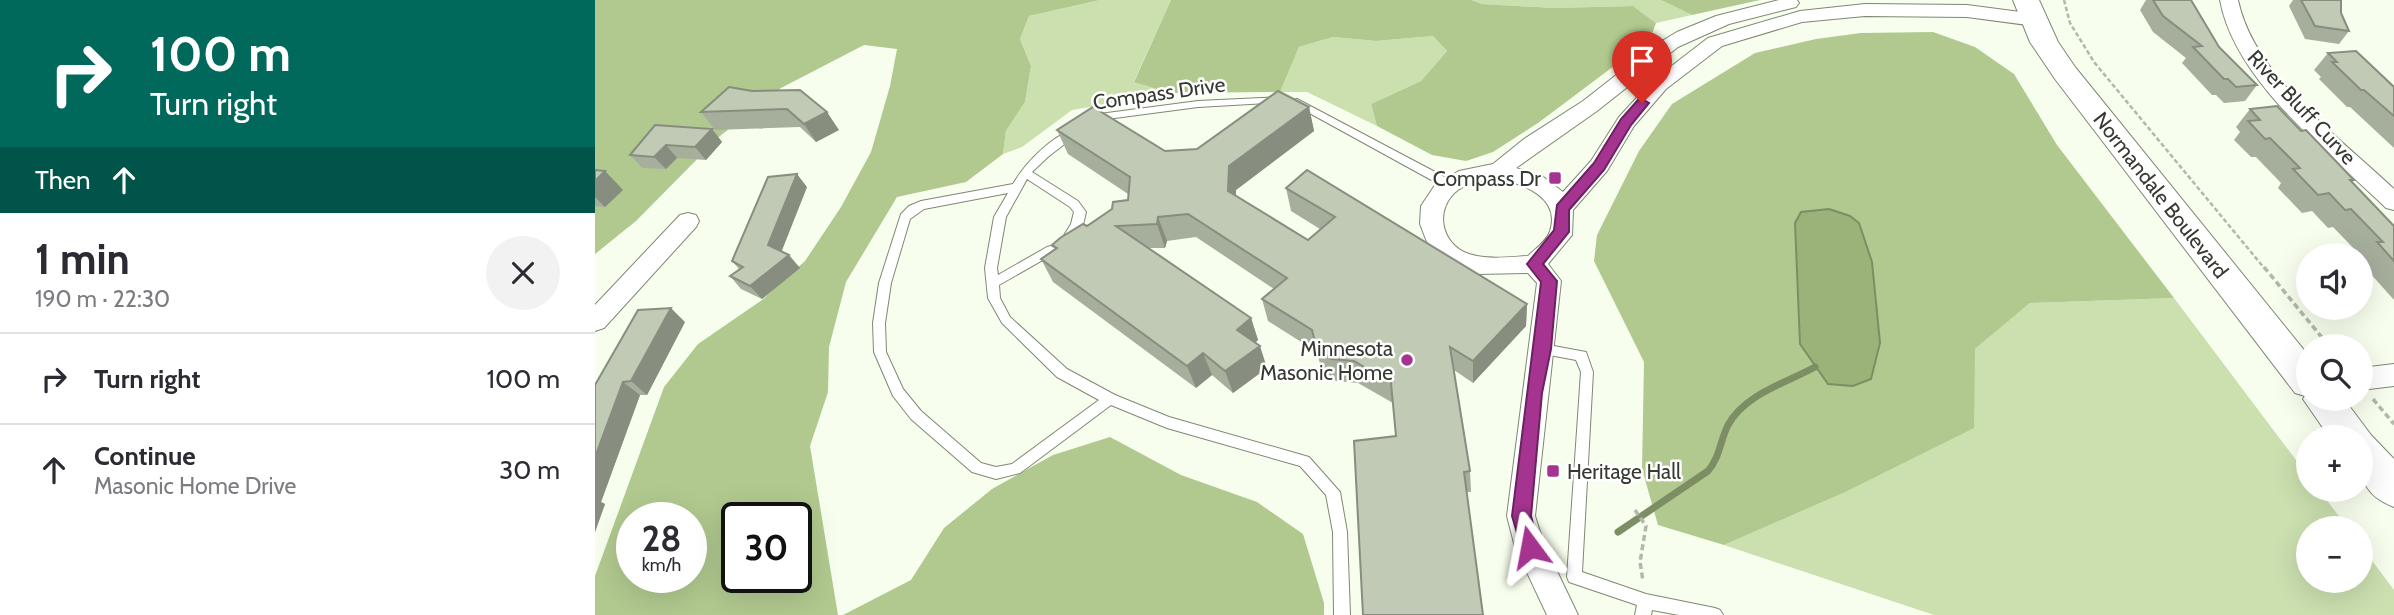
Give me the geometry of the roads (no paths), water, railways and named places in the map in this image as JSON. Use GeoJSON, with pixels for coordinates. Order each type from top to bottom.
{"type":"FeatureCollection","features":[{"type":"Feature","properties":{"kind":"street"},"geometry":{"type":"LineString","coordinates":[[1499,171],[1519,150],[1590,106],[1682,36],[1725,18],[1808,0]]}},
{"type":"Feature","properties":{"kind":"street","name":"River Bluff Curve"},"geometry":{"type":"LineString","coordinates":[[2229,0],[2232,18],[2243,44],[2263,71],[2394,202]]}},
{"type":"Feature","properties":{"kind":"street"},"geometry":{"type":"LineString","coordinates":[[1562,208],[1599,166],[1626,122],[1659,85],[1715,42],[1800,17],[1865,10],[2030,10]]}},
{"type":"Feature","properties":{"kind":"street","name":"Normandale Boulevard"},"geometry":{"type":"LineString","coordinates":[[2030,10],[2044,42],[2064,73],[2296,367]]}},
{"type":"Feature","properties":{"kind":"street"},"geometry":{"type":"LineString","coordinates":[[1499,171],[1529,177],[1551,191],[1562,208],[1562,232],[1534,264],[1490,268],[1458,260],[1440,246],[1429,223],[1433,202],[1450,185],[1466,176],[1499,171]]}},
{"type":"Feature","properties":{"kind":"street"},"geometry":{"type":"LineString","coordinates":[[595,321],[688,221]]}},
{"type":"Feature","properties":{"kind":"street"},"geometry":{"type":"LineString","coordinates":[[1534,264],[1549,281],[1521,516],[1530,547],[1563,615]]}},
{"type":"Feature","properties":{"kind":"street"},"geometry":{"type":"LineString","coordinates":[[2373,384],[2394,375]]}},
{"type":"Feature","properties":{"kind":"street"},"geometry":{"type":"LineString","coordinates":[[2332,411],[2343,425]]}},
{"type":"Feature","properties":{"kind":"street"},"geometry":{"type":"LineString","coordinates":[[2373,462],[2394,489]]}},
{"type":"Feature","properties":{"kind":"lane","name":"Compass Drive"},"geometry":{"type":"LineString","coordinates":[[1342,615],[1339,532],[1333,492],[1304,461],[1167,422],[1110,399],[1062,373],[1006,320],[994,298],[991,268],[1000,217],[1025,173],[1045,153],[1093,117],[1198,104],[1292,99],[1450,185]]}},
{"type":"Feature","properties":{"kind":"lane"},"geometry":{"type":"LineString","coordinates":[[1025,173],[1074,204],[1080,212],[1077,225],[1069,237]]}},
{"type":"Feature","properties":{"kind":"lane"},"geometry":{"type":"LineString","coordinates":[[1015,188],[921,205],[905,217],[885,283],[879,323],[880,352],[898,392],[916,415],[977,468],[996,473],[1015,469],[1110,399]]}},
{"type":"Feature","properties":{"kind":"lane"},"geometry":{"type":"LineString","coordinates":[[993,283],[1051,250]]}},
{"type":"Feature","properties":{"kind":"lane"},"geometry":{"type":"LineString","coordinates":[[1543,349],[1581,356],[1587,372],[1574,577]]}},
{"type":"Feature","properties":{"kind":"lane"},"geometry":{"type":"LineString","coordinates":[[1547,581],[1574,577],[1645,608],[1715,615]]}},
{"type":"Feature","properties":{"kind":"waterway"},"geometry":{"type":"LineString","coordinates":[[1618,532],[1708,471],[1728,425],[1745,405],[1767,390],[1815,367]]}},
{"type":"Feature","properties":{"kind":"place","name":"Compass Dr"},"geometry":{"type":"Point","coordinates":[1555,178]}},
{"type":"Feature","properties":{"kind":"place","name":"Minnesota Masonic Home"},"geometry":{"type":"Point","coordinates":[1407,360]}},
{"type":"Feature","properties":{"kind":"place","name":"Heritage Hall"},"geometry":{"type":"Point","coordinates":[1553,471]}}]}
